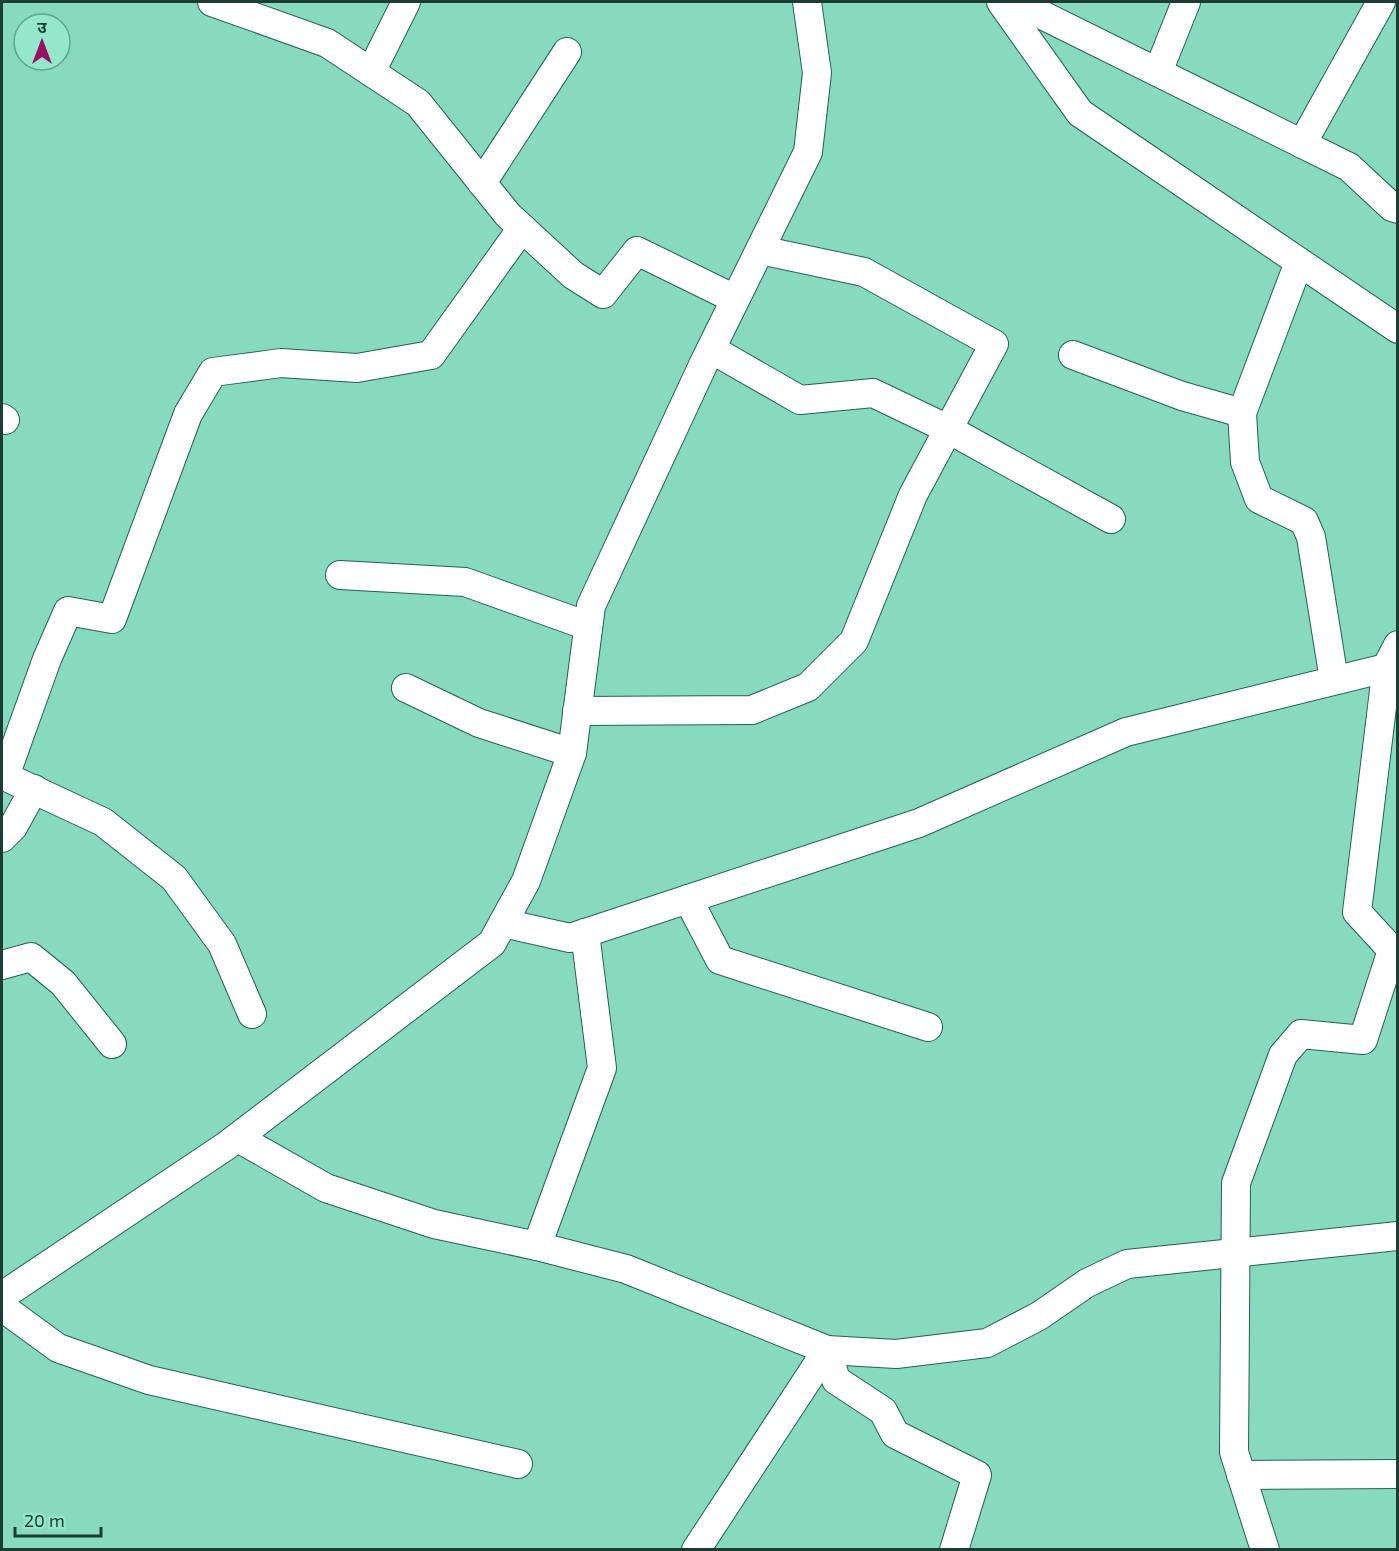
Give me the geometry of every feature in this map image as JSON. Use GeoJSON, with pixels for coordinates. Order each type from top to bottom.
{"type":"FeatureCollection","features":[{"type":"Feature","properties":{"kind":"street"},"geometry":{"type":"LineString","coordinates":[[212,2],[327,43],[418,103],[482,183],[522,228],[573,275],[603,294],[637,251],[735,299]]}},
{"type":"Feature","properties":{"kind":"street"},"geometry":{"type":"LineString","coordinates":[[370,72],[406,2]]}},
{"type":"Feature","properties":{"kind":"street"},"geometry":{"type":"LineString","coordinates":[[2,1296],[237,1137],[492,943],[526,880],[572,753],[591,606],[711,349],[808,152],[817,73],[807,2]]}},
{"type":"Feature","properties":{"kind":"street"},"geometry":{"type":"LineString","coordinates":[[1001,2],[1080,113],[1398,329]]}},
{"type":"Feature","properties":{"kind":"street"},"geometry":{"type":"LineString","coordinates":[[1006,2],[1028,8],[1349,167],[1392,207],[1398,209]]}},
{"type":"Feature","properties":{"kind":"street"},"geometry":{"type":"LineString","coordinates":[[1158,72],[1186,2]]}},
{"type":"Feature","properties":{"kind":"street"},"geometry":{"type":"LineString","coordinates":[[1302,144],[1381,2]]}},
{"type":"Feature","properties":{"kind":"street"},"geometry":{"type":"LineString","coordinates":[[482,183],[567,52]]}},
{"type":"Feature","properties":{"kind":"street"},"geometry":{"type":"LineString","coordinates":[[252,1014],[222,944],[174,878],[103,822],[3,775],[47,659],[68,611],[112,619],[188,414],[213,372],[281,363],[357,368],[431,355],[522,228]]}},
{"type":"Feature","properties":{"kind":"street"},"geometry":{"type":"LineString","coordinates":[[577,711],[752,710],[808,687],[854,641],[913,495],[994,344],[864,272],[760,250]]}},
{"type":"Feature","properties":{"kind":"street"},"geometry":{"type":"LineString","coordinates":[[1299,262],[1242,413],[1245,462],[1259,499],[1304,521],[1311,537],[1334,680]]}},
{"type":"Feature","properties":{"kind":"street"},"geometry":{"type":"LineString","coordinates":[[711,349],[800,400],[873,393],[948,429],[1111,519]]}},
{"type":"Feature","properties":{"kind":"street"},"geometry":{"type":"LineString","coordinates":[[1073,355],[1182,396],[1242,413]]}},
{"type":"Feature","properties":{"kind":"street"},"geometry":{"type":"LineString","coordinates":[[340,574],[465,582],[588,626]]}},
{"type":"Feature","properties":{"kind":"street"},"geometry":{"type":"LineString","coordinates":[[503,923],[570,938],[919,823],[1126,732],[1334,680],[1394,658],[1358,912],[1395,951],[1363,1040],[1301,1034],[1283,1055],[1236,1183],[1234,1452],[1265,1550]]}},
{"type":"Feature","properties":{"kind":"street"},"geometry":{"type":"LineString","coordinates":[[406,688],[478,723],[572,753]]}},
{"type":"Feature","properties":{"kind":"street"},"geometry":{"type":"LineString","coordinates":[[2,838],[13,827],[34,789]]}},
{"type":"Feature","properties":{"kind":"street"},"geometry":{"type":"LineString","coordinates":[[688,899],[720,960],[928,1028]]}},
{"type":"Feature","properties":{"kind":"street"},"geometry":{"type":"LineString","coordinates":[[537,1246],[602,1068],[585,933]]}},
{"type":"Feature","properties":{"kind":"street"},"geometry":{"type":"LineString","coordinates":[[2,965],[31,957],[63,983],[112,1044]]}},
{"type":"Feature","properties":{"kind":"street"},"geometry":{"type":"LineString","coordinates":[[237,1137],[326,1188],[434,1224],[537,1246],[626,1269],[827,1350],[896,1354],[987,1343],[1039,1316],[1087,1282],[1127,1264],[1398,1236]]}},
{"type":"Feature","properties":{"kind":"street"},"geometry":{"type":"LineString","coordinates":[[2,1307],[58,1348],[149,1380],[518,1464]]}},
{"type":"Feature","properties":{"kind":"street"},"geometry":{"type":"LineString","coordinates":[[696,1550],[827,1350]]}},
{"type":"Feature","properties":{"kind":"street"},"geometry":{"type":"LineString","coordinates":[[827,1350],[837,1380],[883,1412],[895,1434],[977,1475],[954,1550]]}},
{"type":"Feature","properties":{"kind":"street"},"geometry":{"type":"LineString","coordinates":[[1241,1475],[1398,1474]]}}]}
